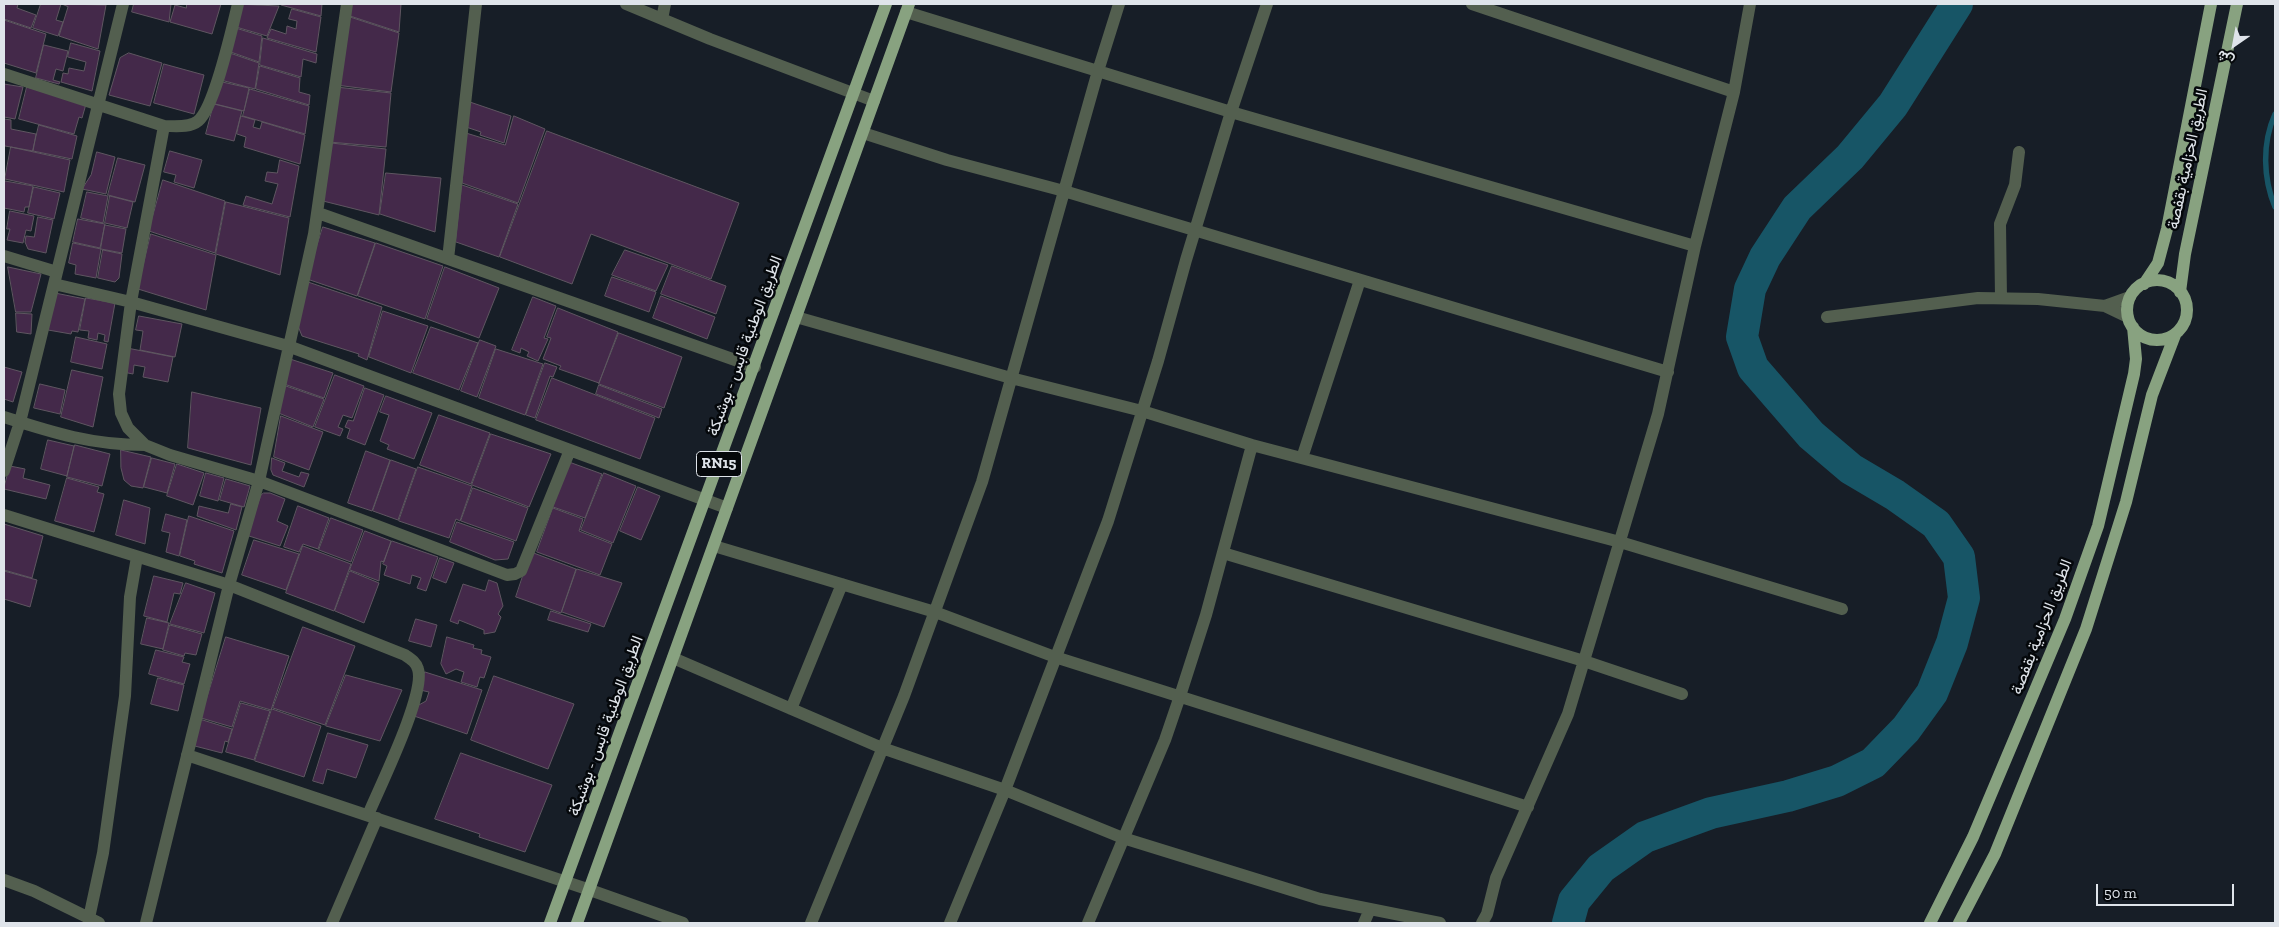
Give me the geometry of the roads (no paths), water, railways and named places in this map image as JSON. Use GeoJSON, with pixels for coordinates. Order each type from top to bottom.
{"type":"FeatureCollection","features":[{"type":"Feature","properties":{"kind":"main road","name":"الطريق الوطنية قابس - بوشبكة"},"geometry":{"type":"LineString","coordinates":[[550,923],[755,367],[886,4]]}},
{"type":"Feature","properties":{"kind":"main road","name":"الطريق الحزامية بقفصة"},"geometry":{"type":"LineString","coordinates":[[2144,284],[2158,263],[2167,229],[2210,4]]}},
{"type":"Feature","properties":{"kind":"main road","name":"الطريق الحزامية بقفصة"},"geometry":{"type":"LineString","coordinates":[[2180,292],[2185,254],[2237,4]]}},
{"type":"Feature","properties":{"kind":"main road","name":"RN15"},"geometry":{"type":"LineString","coordinates":[[576,923],[590,890],[908,8]]}},
{"type":"Feature","properties":{"kind":"main road"},"geometry":{"type":"LineString","coordinates":[[1959,923],[1996,854],[2086,629],[2126,502],[2152,395],[2175,335],[2182,328],[2186,319],[2185,300],[2172,285],[2163,281],[2144,284],[2130,297],[2130,322],[2139,334],[2157,340],[2175,335]]}},
{"type":"Feature","properties":{"kind":"main road","name":"الطريق الحزامية بقفصة"},"geometry":{"type":"LineString","coordinates":[[1930,923],[1973,837],[2027,710],[2065,619],[2098,526],[2134,374],[2136,359],[2130,322]]}},
{"type":"Feature","properties":{"kind":"street"},"geometry":{"type":"LineString","coordinates":[[4,471],[20,422],[123,4]]}},
{"type":"Feature","properties":{"kind":"street"},"geometry":{"type":"LineString","coordinates":[[4,74],[164,126],[186,126],[198,121],[207,108],[223,62],[238,4]]}},
{"type":"Feature","properties":{"kind":"street"},"geometry":{"type":"LineString","coordinates":[[146,923],[228,585],[259,482],[318,213],[347,4]]}},
{"type":"Feature","properties":{"kind":"street"},"geometry":{"type":"LineString","coordinates":[[448,259],[476,4]]}},
{"type":"Feature","properties":{"kind":"street"},"geometry":{"type":"LineString","coordinates":[[626,4],[874,102]]}},
{"type":"Feature","properties":{"kind":"street"},"geometry":{"type":"LineString","coordinates":[[662,19],[666,4]]}},
{"type":"Feature","properties":{"kind":"street"},"geometry":{"type":"LineString","coordinates":[[811,923],[935,612],[985,474],[1064,190],[1119,4]]}},
{"type":"Feature","properties":{"kind":"street"},"geometry":{"type":"LineString","coordinates":[[950,923],[1005,790],[1108,521],[1231,112],[1267,4]]}},
{"type":"Feature","properties":{"kind":"street"},"geometry":{"type":"LineString","coordinates":[[1472,4],[1734,92]]}},
{"type":"Feature","properties":{"kind":"street"},"geometry":{"type":"LineString","coordinates":[[1482,923],[1487,914],[1496,878],[1563,728],[1658,414],[1695,246],[1734,92],[1750,4]]}},
{"type":"Feature","properties":{"kind":"street"},"geometry":{"type":"LineString","coordinates":[[908,8],[1098,71],[1231,112],[1695,246]]}},
{"type":"Feature","properties":{"kind":"street"},"geometry":{"type":"LineString","coordinates":[[145,445],[128,428],[121,413],[119,394],[131,302],[164,126]]}},
{"type":"Feature","properties":{"kind":"street"},"geometry":{"type":"LineString","coordinates":[[863,134],[947,160],[1064,190],[1668,372]]}},
{"type":"Feature","properties":{"kind":"street"},"geometry":{"type":"LineString","coordinates":[[2001,298],[2000,224],[2015,185],[2019,152]]}},
{"type":"Feature","properties":{"kind":"street"},"geometry":{"type":"LineString","coordinates":[[318,213],[755,367]]}},
{"type":"Feature","properties":{"kind":"street"},"geometry":{"type":"LineString","coordinates":[[4,256],[55,278],[131,302],[288,346],[727,508]]}},
{"type":"Feature","properties":{"kind":"street"},"geometry":{"type":"LineString","coordinates":[[1302,458],[1360,280]]}},
{"type":"Feature","properties":{"kind":"street"},"geometry":{"type":"LineString","coordinates":[[1827,317],[1978,298],[2038,299],[2105,306],[2130,297]]}},
{"type":"Feature","properties":{"kind":"street"},"geometry":{"type":"LineString","coordinates":[[2105,306],[2130,322]]}},
{"type":"Feature","properties":{"kind":"street"},"geometry":{"type":"LineString","coordinates":[[796,317],[1011,378],[1142,411],[1252,445],[1620,542],[1842,609]]}},
{"type":"Feature","properties":{"kind":"street"},"geometry":{"type":"LineString","coordinates":[[4,417],[85,441],[116,445],[145,445],[170,455],[259,482],[499,573],[515,574],[521,571],[570,450]]}},
{"type":"Feature","properties":{"kind":"street"},"geometry":{"type":"LineString","coordinates":[[1088,923],[1165,740],[1223,553],[1252,445]]}},
{"type":"Feature","properties":{"kind":"street"},"geometry":{"type":"LineString","coordinates":[[4,515],[228,585],[405,655],[415,662],[419,670],[417,695],[332,923]]}},
{"type":"Feature","properties":{"kind":"street"},"geometry":{"type":"LineString","coordinates":[[714,546],[935,612],[1055,656],[1528,807]]}},
{"type":"Feature","properties":{"kind":"street"},"geometry":{"type":"LineString","coordinates":[[1223,553],[1584,661],[1682,694]]}},
{"type":"Feature","properties":{"kind":"street"},"geometry":{"type":"LineString","coordinates":[[4,880],[34,891],[94,921],[125,696],[130,596],[137,557]]}},
{"type":"Feature","properties":{"kind":"street"},"geometry":{"type":"LineString","coordinates":[[791,709],[842,584]]}},
{"type":"Feature","properties":{"kind":"street"},"geometry":{"type":"LineString","coordinates":[[673,658],[882,748],[1005,790],[1123,838],[1296,892],[1440,923]]}},
{"type":"Feature","properties":{"kind":"street"},"geometry":{"type":"LineString","coordinates":[[187,755],[683,923]]}},
{"type":"Feature","properties":{"kind":"street"},"geometry":{"type":"LineString","coordinates":[[1364,923],[1370,909]]}},
{"type":"Feature","properties":{"kind":"waterway"},"geometry":{"type":"LineString","coordinates":[[1568,923],[1574,901],[1601,868],[1645,837],[1711,813],[1788,796],[1837,781],[1873,763],[1906,729],[1932,693],[1952,643],[1964,598],[1959,557],[1936,524],[1895,495],[1851,469],[1811,435],[1753,368],[1742,337],[1750,289],[1765,257],[1797,208],[1850,157],[1893,105],[1957,4]]}},
{"type":"Feature","properties":{"kind":"waterway"},"geometry":{"type":"LineString","coordinates":[[2275,114],[2266,149],[2266,172],[2275,207]]}}]}
